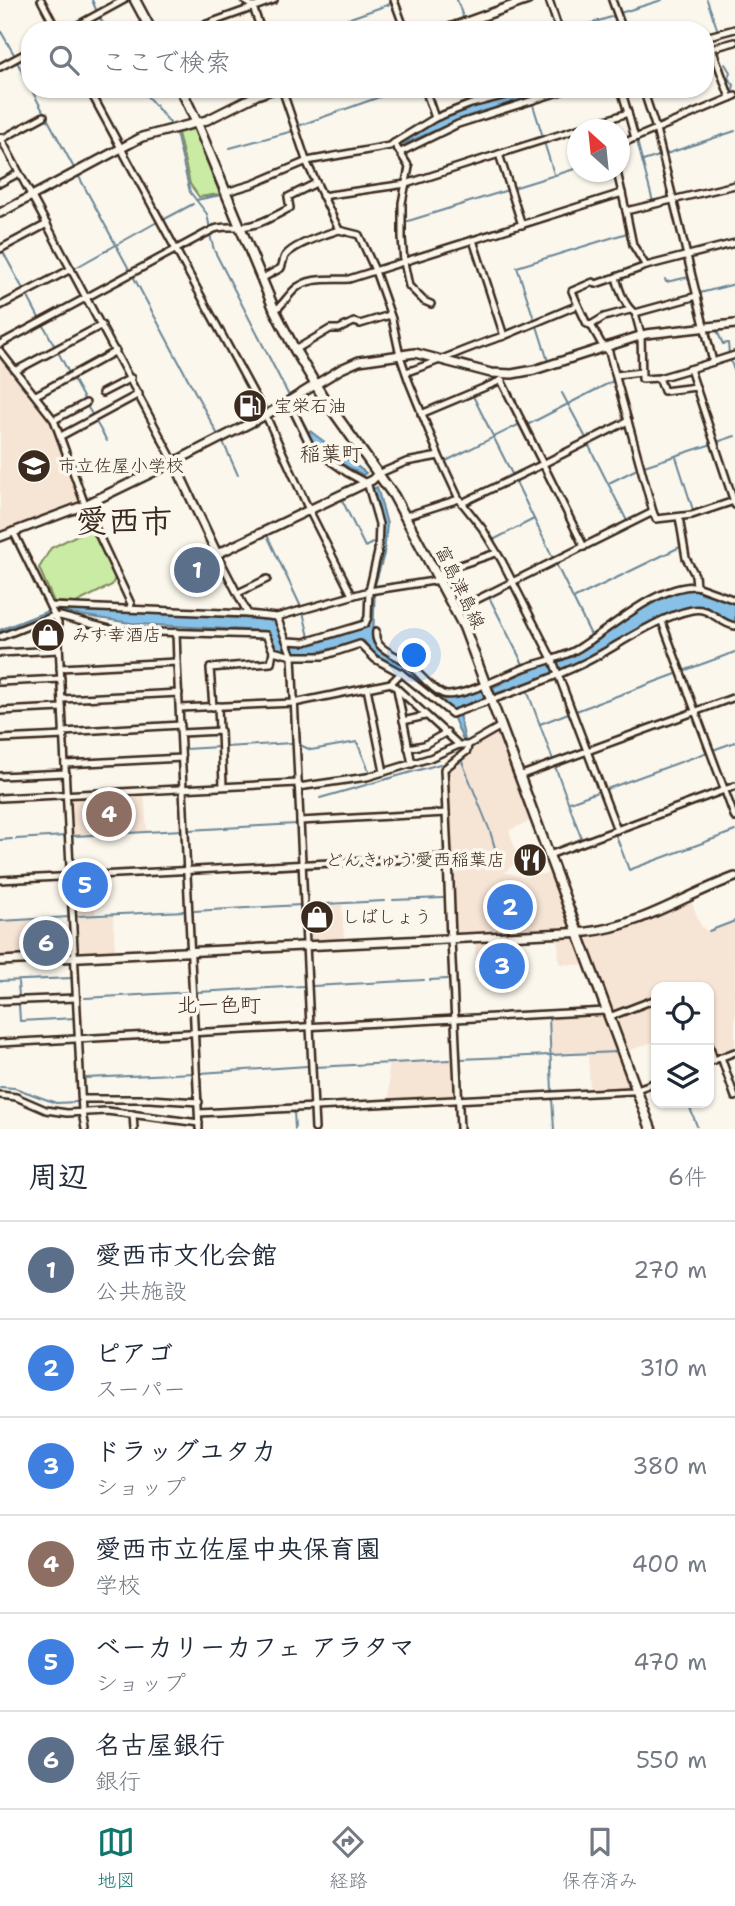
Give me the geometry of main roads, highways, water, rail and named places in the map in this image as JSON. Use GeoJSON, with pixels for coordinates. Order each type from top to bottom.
{"type":"FeatureCollection","features":[{"type":"Feature","properties":{"kind":"main road"},"geometry":{"type":"LineString","coordinates":[[135,0],[146,21]]}},
{"type":"Feature","properties":{"kind":"main road","name":"富島津島線"},"geometry":{"type":"LineString","coordinates":[[185,98],[261,279],[295,351],[316,386],[406,516],[456,610],[651,1129]]}},
{"type":"Feature","properties":{"kind":"water"},"geometry":{"type":"Polygon","coordinates":[[[505,98],[526,98],[468,116],[395,148],[441,119],[473,106],[505,98]]]}},
{"type":"Feature","properties":{"kind":"water"},"geometry":{"type":"Polygon","coordinates":[[[310,431],[366,473],[363,475],[324,452],[306,433],[310,431]]]}},
{"type":"Feature","properties":{"kind":"water"},"geometry":{"type":"Polygon","coordinates":[[[377,487],[387,524],[384,554],[375,585],[373,641],[384,654],[407,667],[444,697],[492,688],[528,670],[563,659],[648,605],[683,589],[705,590],[735,603],[735,623],[706,607],[693,606],[644,627],[575,665],[459,707],[465,740],[450,709],[402,669],[374,654],[364,641],[359,640],[318,652],[296,653],[276,649],[270,635],[265,631],[137,624],[59,612],[0,634],[0,630],[58,607],[271,620],[276,623],[283,641],[301,645],[321,642],[367,627],[370,620],[372,585],[381,555],[383,526],[372,489],[377,487]]]}},
{"type":"Feature","properties":{"kind":"waterway"},"geometry":{"type":"LineString","coordinates":[[92,0],[97,12]]}},
{"type":"Feature","properties":{"kind":"waterway"},"geometry":{"type":"LineString","coordinates":[[457,0],[463,17]]}},
{"type":"Feature","properties":{"kind":"waterway"},"geometry":{"type":"LineString","coordinates":[[620,13],[662,0]]}},
{"type":"Feature","properties":{"kind":"waterway"},"geometry":{"type":"LineString","coordinates":[[707,0],[718,31]]}},
{"type":"Feature","properties":{"kind":"waterway"},"geometry":{"type":"LineString","coordinates":[[342,21],[393,3]]}},
{"type":"Feature","properties":{"kind":"waterway"},"geometry":{"type":"LineString","coordinates":[[599,21],[614,16]]}},
{"type":"Feature","properties":{"kind":"waterway"},"geometry":{"type":"LineString","coordinates":[[99,17],[102,21]]}},
{"type":"Feature","properties":{"kind":"waterway"},"geometry":{"type":"LineString","coordinates":[[0,30],[15,56]]}},
{"type":"Feature","properties":{"kind":"waterway"},"geometry":{"type":"LineString","coordinates":[[17,62],[21,69]]}},
{"type":"Feature","properties":{"kind":"waterway"},"geometry":{"type":"LineString","coordinates":[[725,64],[730,72],[728,78],[734,85],[733,89]]}},
{"type":"Feature","properties":{"kind":"waterway"},"geometry":{"type":"LineString","coordinates":[[36,98],[44,113]]}},
{"type":"Feature","properties":{"kind":"waterway"},"geometry":{"type":"LineString","coordinates":[[149,98],[171,124]]}},
{"type":"Feature","properties":{"kind":"waterway"},"geometry":{"type":"LineString","coordinates":[[298,126],[377,98]]}},
{"type":"Feature","properties":{"kind":"waterway"},"geometry":{"type":"LineString","coordinates":[[533,105],[543,137]]}},
{"type":"Feature","properties":{"kind":"waterway"},"geometry":{"type":"LineString","coordinates":[[47,118],[74,168]]}},
{"type":"Feature","properties":{"kind":"waterway"},"geometry":{"type":"LineString","coordinates":[[230,148],[293,131]]}},
{"type":"Feature","properties":{"kind":"waterway"},"geometry":{"type":"LineString","coordinates":[[666,154],[735,131]]}},
{"type":"Feature","properties":{"kind":"waterway"},"geometry":{"type":"LineString","coordinates":[[176,133],[190,192],[207,214],[210,229]]}},
{"type":"Feature","properties":{"kind":"waterway"},"geometry":{"type":"LineString","coordinates":[[637,141],[653,202]]}},
{"type":"Feature","properties":{"kind":"waterway"},"geometry":{"type":"LineString","coordinates":[[544,142],[554,174]]}},
{"type":"Feature","properties":{"kind":"waterway"},"geometry":{"type":"LineString","coordinates":[[353,155],[396,148]]}},
{"type":"Feature","properties":{"kind":"waterway"},"geometry":{"type":"LineString","coordinates":[[643,161],[659,156]]}},
{"type":"Feature","properties":{"kind":"waterway"},"geometry":{"type":"LineString","coordinates":[[240,192],[306,165]]}},
{"type":"Feature","properties":{"kind":"waterway"},"geometry":{"type":"LineString","coordinates":[[513,188],[567,171]]}},
{"type":"Feature","properties":{"kind":"waterway"},"geometry":{"type":"LineString","coordinates":[[78,175],[130,271]]}},
{"type":"Feature","properties":{"kind":"waterway"},"geometry":{"type":"LineString","coordinates":[[400,201],[402,188]]}},
{"type":"Feature","properties":{"kind":"waterway"},"geometry":{"type":"LineString","coordinates":[[405,222],[508,190]]}},
{"type":"Feature","properties":{"kind":"waterway"},"geometry":{"type":"LineString","coordinates":[[196,200],[221,195]]}},
{"type":"Feature","properties":{"kind":"waterway"},"geometry":{"type":"LineString","coordinates":[[163,220],[193,204]]}},
{"type":"Feature","properties":{"kind":"waterway"},"geometry":{"type":"LineString","coordinates":[[75,268],[159,221]]}},
{"type":"Feature","properties":{"kind":"waterway"},"geometry":{"type":"LineString","coordinates":[[399,221],[400,240]]}},
{"type":"Feature","properties":{"kind":"waterway"},"geometry":{"type":"LineString","coordinates":[[535,322],[517,267],[627,233]]}},
{"type":"Feature","properties":{"kind":"waterway"},"geometry":{"type":"LineString","coordinates":[[210,235],[214,250],[289,396]]}},
{"type":"Feature","properties":{"kind":"waterway"},"geometry":{"type":"LineString","coordinates":[[2,250],[24,291]]}},
{"type":"Feature","properties":{"kind":"waterway"},"geometry":{"type":"LineString","coordinates":[[133,276],[218,435]]}},
{"type":"Feature","properties":{"kind":"waterway"},"geometry":{"type":"LineString","coordinates":[[665,279],[666,282],[689,277],[693,292]]}},
{"type":"Feature","properties":{"kind":"waterway"},"geometry":{"type":"LineString","coordinates":[[700,293],[735,284]]}},
{"type":"Feature","properties":{"kind":"waterway"},"geometry":{"type":"LineString","coordinates":[[28,297],[39,318]]}},
{"type":"Feature","properties":{"kind":"waterway"},"geometry":{"type":"LineString","coordinates":[[43,324],[55,347]]}},
{"type":"Feature","properties":{"kind":"waterway"},"geometry":{"type":"LineString","coordinates":[[537,326],[548,361]]}},
{"type":"Feature","properties":{"kind":"waterway"},"geometry":{"type":"LineString","coordinates":[[717,331],[723,344],[728,343],[729,354]]}},
{"type":"Feature","properties":{"kind":"waterway"},"geometry":{"type":"LineString","coordinates":[[58,352],[69,373]]}},
{"type":"Feature","properties":{"kind":"waterway"},"geometry":{"type":"LineString","coordinates":[[731,362],[735,373]]}},
{"type":"Feature","properties":{"kind":"waterway"},"geometry":{"type":"LineString","coordinates":[[73,379],[84,399]]}},
{"type":"Feature","properties":{"kind":"waterway"},"geometry":{"type":"LineString","coordinates":[[527,425],[615,380]]}},
{"type":"Feature","properties":{"kind":"waterway"},"geometry":{"type":"LineString","coordinates":[[562,393],[586,438]]}},
{"type":"Feature","properties":{"kind":"waterway"},"geometry":{"type":"LineString","coordinates":[[474,398],[513,476]]}},
{"type":"Feature","properties":{"kind":"waterway"},"geometry":{"type":"LineString","coordinates":[[292,401],[309,433]]}},
{"type":"Feature","properties":{"kind":"waterway"},"geometry":{"type":"LineString","coordinates":[[87,406],[93,416]]}},
{"type":"Feature","properties":{"kind":"waterway"},"geometry":{"type":"LineString","coordinates":[[96,422],[107,441]]}},
{"type":"Feature","properties":{"kind":"waterway"},"geometry":{"type":"LineString","coordinates":[[444,462],[520,424]]}},
{"type":"Feature","properties":{"kind":"waterway"},"geometry":{"type":"LineString","coordinates":[[717,442],[735,436]]}},
{"type":"Feature","properties":{"kind":"waterway"},"geometry":{"type":"LineString","coordinates":[[223,442],[238,475]]}},
{"type":"Feature","properties":{"kind":"waterway"},"geometry":{"type":"LineString","coordinates":[[588,444],[628,523]]}},
{"type":"Feature","properties":{"kind":"waterway"},"geometry":{"type":"LineString","coordinates":[[644,466],[712,444]]}},
{"type":"Feature","properties":{"kind":"waterway"},"geometry":{"type":"LineString","coordinates":[[676,457],[694,513]]}},
{"type":"Feature","properties":{"kind":"waterway"},"geometry":{"type":"LineString","coordinates":[[609,483],[639,468]]}},
{"type":"Feature","properties":{"kind":"waterway"},"geometry":{"type":"LineString","coordinates":[[515,480],[554,560]]}},
{"type":"Feature","properties":{"kind":"waterway"},"geometry":{"type":"LineString","coordinates":[[342,500],[365,547],[376,541]]}},
{"type":"Feature","properties":{"kind":"waterway"},"geometry":{"type":"LineString","coordinates":[[493,540],[534,519]]}},
{"type":"Feature","properties":{"kind":"waterway"},"geometry":{"type":"LineString","coordinates":[[267,535],[301,607]]}},
{"type":"Feature","properties":{"kind":"waterway"},"geometry":{"type":"LineString","coordinates":[[573,599],[682,546]]}},
{"type":"Feature","properties":{"kind":"waterway"},"geometry":{"type":"LineString","coordinates":[[556,564],[591,635]]}},
{"type":"Feature","properties":{"kind":"waterway"},"geometry":{"type":"LineString","coordinates":[[489,597],[524,666]]}},
{"type":"Feature","properties":{"kind":"waterway"},"geometry":{"type":"LineString","coordinates":[[303,612],[309,637]]}},
{"type":"Feature","properties":{"kind":"waterway"},"geometry":{"type":"LineString","coordinates":[[683,671],[735,652]]}},
{"type":"Feature","properties":{"kind":"waterway"},"geometry":{"type":"LineString","coordinates":[[576,711],[679,673]]}},
{"type":"Feature","properties":{"kind":"waterway"},"geometry":{"type":"LineString","coordinates":[[527,690],[553,760]]}},
{"type":"Feature","properties":{"kind":"waterway"},"geometry":{"type":"LineString","coordinates":[[540,724],[571,712]]}},
{"type":"Feature","properties":{"kind":"waterway"},"geometry":{"type":"LineString","coordinates":[[300,745],[311,750],[357,742],[369,771]]}},
{"type":"Feature","properties":{"kind":"waterway"},"geometry":{"type":"LineString","coordinates":[[713,750],[735,742]]}},
{"type":"Feature","properties":{"kind":"waterway"},"geometry":{"type":"LineString","coordinates":[[225,747],[292,743]]}},
{"type":"Feature","properties":{"kind":"waterway"},"geometry":{"type":"LineString","coordinates":[[185,749],[219,747]]}},
{"type":"Feature","properties":{"kind":"waterway"},"geometry":{"type":"LineString","coordinates":[[442,810],[441,768],[463,749]]}},
{"type":"Feature","properties":{"kind":"waterway"},"geometry":{"type":"LineString","coordinates":[[604,790],[708,752]]}},
{"type":"Feature","properties":{"kind":"waterway"},"geometry":{"type":"LineString","coordinates":[[461,759],[497,855]]}},
{"type":"Feature","properties":{"kind":"waterway"},"geometry":{"type":"LineString","coordinates":[[320,798],[440,764]]}},
{"type":"Feature","properties":{"kind":"waterway"},"geometry":{"type":"LineString","coordinates":[[555,766],[582,840]]}},
{"type":"Feature","properties":{"kind":"waterway"},"geometry":{"type":"LineString","coordinates":[[570,802],[600,791]]}},
{"type":"Feature","properties":{"kind":"waterway"},"geometry":{"type":"LineString","coordinates":[[443,816],[444,853]]}},
{"type":"Feature","properties":{"kind":"waterway"},"geometry":{"type":"LineString","coordinates":[[304,824],[375,820]]}},
{"type":"Feature","properties":{"kind":"waterway"},"geometry":{"type":"LineString","coordinates":[[189,830],[297,824]]}},
{"type":"Feature","properties":{"kind":"waterway"},"geometry":{"type":"LineString","coordinates":[[74,836],[182,830]]}},
{"type":"Feature","properties":{"kind":"waterway"},"geometry":{"type":"LineString","coordinates":[[615,833],[629,870],[735,831]]}},
{"type":"Feature","properties":{"kind":"waterway"},"geometry":{"type":"LineString","coordinates":[[16,839],[65,836]]}},
{"type":"Feature","properties":{"kind":"waterway"},"geometry":{"type":"LineString","coordinates":[[0,840],[12,839]]}},
{"type":"Feature","properties":{"kind":"waterway"},"geometry":{"type":"LineString","coordinates":[[393,900],[443,898]]}},
{"type":"Feature","properties":{"kind":"waterway"},"geometry":{"type":"LineString","coordinates":[[307,905],[384,901]]}},
{"type":"Feature","properties":{"kind":"waterway"},"geometry":{"type":"LineString","coordinates":[[194,911],[301,905]]}},
{"type":"Feature","properties":{"kind":"waterway"},"geometry":{"type":"LineString","coordinates":[[78,916],[185,911]]}},
{"type":"Feature","properties":{"kind":"waterway"},"geometry":{"type":"LineString","coordinates":[[0,921],[70,917]]}},
{"type":"Feature","properties":{"kind":"waterway"},"geometry":{"type":"LineString","coordinates":[[709,931],[735,921]]}},
{"type":"Feature","properties":{"kind":"waterway"},"geometry":{"type":"LineString","coordinates":[[448,944],[451,1016]]}},
{"type":"Feature","properties":{"kind":"waterway"},"geometry":{"type":"LineString","coordinates":[[0,981],[72,978]]}},
{"type":"Feature","properties":{"kind":"waterway"},"geometry":{"type":"LineString","coordinates":[[430,980],[447,979]]}},
{"type":"Feature","properties":{"kind":"waterway"},"geometry":{"type":"LineString","coordinates":[[313,986],[424,980]]}},
{"type":"Feature","properties":{"kind":"waterway"},"geometry":{"type":"LineString","coordinates":[[18,982],[19,997]]}},
{"type":"Feature","properties":{"kind":"waterway"},"geometry":{"type":"LineString","coordinates":[[198,992],[304,986]]}},
{"type":"Feature","properties":{"kind":"waterway"},"geometry":{"type":"LineString","coordinates":[[85,998],[191,992]]}},
{"type":"Feature","properties":{"kind":"waterway"},"geometry":{"type":"LineString","coordinates":[[19,1004],[20,1021],[75,1018]]}},
{"type":"Feature","properties":{"kind":"waterway"},"geometry":{"type":"LineString","coordinates":[[549,1017],[552,1092]]}},
{"type":"Feature","properties":{"kind":"waterway"},"geometry":{"type":"LineString","coordinates":[[452,1023],[457,1129]]}},
{"type":"Feature","properties":{"kind":"waterway"},"geometry":{"type":"LineString","coordinates":[[198,1036],[202,1110]]}},
{"type":"Feature","properties":{"kind":"waterway"},"geometry":{"type":"LineString","coordinates":[[460,1059],[617,1052]]}},
{"type":"Feature","properties":{"kind":"waterway"},"geometry":{"type":"LineString","coordinates":[[315,1067],[450,1060]]}},
{"type":"Feature","properties":{"kind":"waterway"},"geometry":{"type":"LineString","coordinates":[[200,1073],[308,1066]]}},
{"type":"Feature","properties":{"kind":"waterway"},"geometry":{"type":"LineString","coordinates":[[86,1078],[194,1073]]}},
{"type":"Feature","properties":{"kind":"waterway"},"geometry":{"type":"LineString","coordinates":[[0,1087],[15,1088],[56,1103],[78,1102]]}},
{"type":"Feature","properties":{"kind":"waterway"},"geometry":{"type":"LineString","coordinates":[[552,1098],[554,1129]]}},
{"type":"Feature","properties":{"kind":"waterway"},"geometry":{"type":"LineString","coordinates":[[113,1102],[128,1102]]}},
{"type":"Feature","properties":{"kind":"waterway"},"geometry":{"type":"LineString","coordinates":[[690,1108],[697,1126]]}},
{"type":"Feature","properties":{"kind":"waterway"},"geometry":{"type":"LineString","coordinates":[[294,1111],[295,1129]]}},
{"type":"Feature","properties":{"kind":"place","name":"宝栄石油"},"geometry":{"type":"Point","coordinates":[250,406]}},
{"type":"Feature","properties":{"kind":"place","name":"市立佐屋小学校"},"geometry":{"type":"Point","coordinates":[34,466]}},
{"type":"Feature","properties":{"kind":"place","name":"愛西市文化会館"},"geometry":{"type":"Point","coordinates":[197,570]}},
{"type":"Feature","properties":{"kind":"place","name":"みす幸酒店"},"geometry":{"type":"Point","coordinates":[48,635]}},
{"type":"Feature","properties":{"kind":"place","name":"愛西市立佐屋中央保育園"},"geometry":{"type":"Point","coordinates":[109,814]}},
{"type":"Feature","properties":{"kind":"place","name":"どんきゅう愛西稲葉店"},"geometry":{"type":"Point","coordinates":[530,860]}},
{"type":"Feature","properties":{"kind":"place","name":"ベーカリーカフェ アラタマ"},"geometry":{"type":"Point","coordinates":[85,885]}},
{"type":"Feature","properties":{"kind":"place","name":"ピアゴ"},"geometry":{"type":"Point","coordinates":[510,907]}},
{"type":"Feature","properties":{"kind":"place","name":"しばしょう"},"geometry":{"type":"Point","coordinates":[317,917]}},
{"type":"Feature","properties":{"kind":"place","name":"名古屋銀行"},"geometry":{"type":"Point","coordinates":[46,943]}},
{"type":"Feature","properties":{"kind":"place","name":"ドラッグユタカ"},"geometry":{"type":"Point","coordinates":[502,966]}},
{"type":"Feature","properties":{"kind":"district","name":"稲葉町"},"geometry":{"type":"Point","coordinates":[331,454]}},
{"type":"Feature","properties":{"kind":"district","name":"愛西市"},"geometry":{"type":"Point","coordinates":[124,521]}},
{"type":"Feature","properties":{"kind":"district","name":"北一色町"},"geometry":{"type":"Point","coordinates":[219,1005]}}]}
